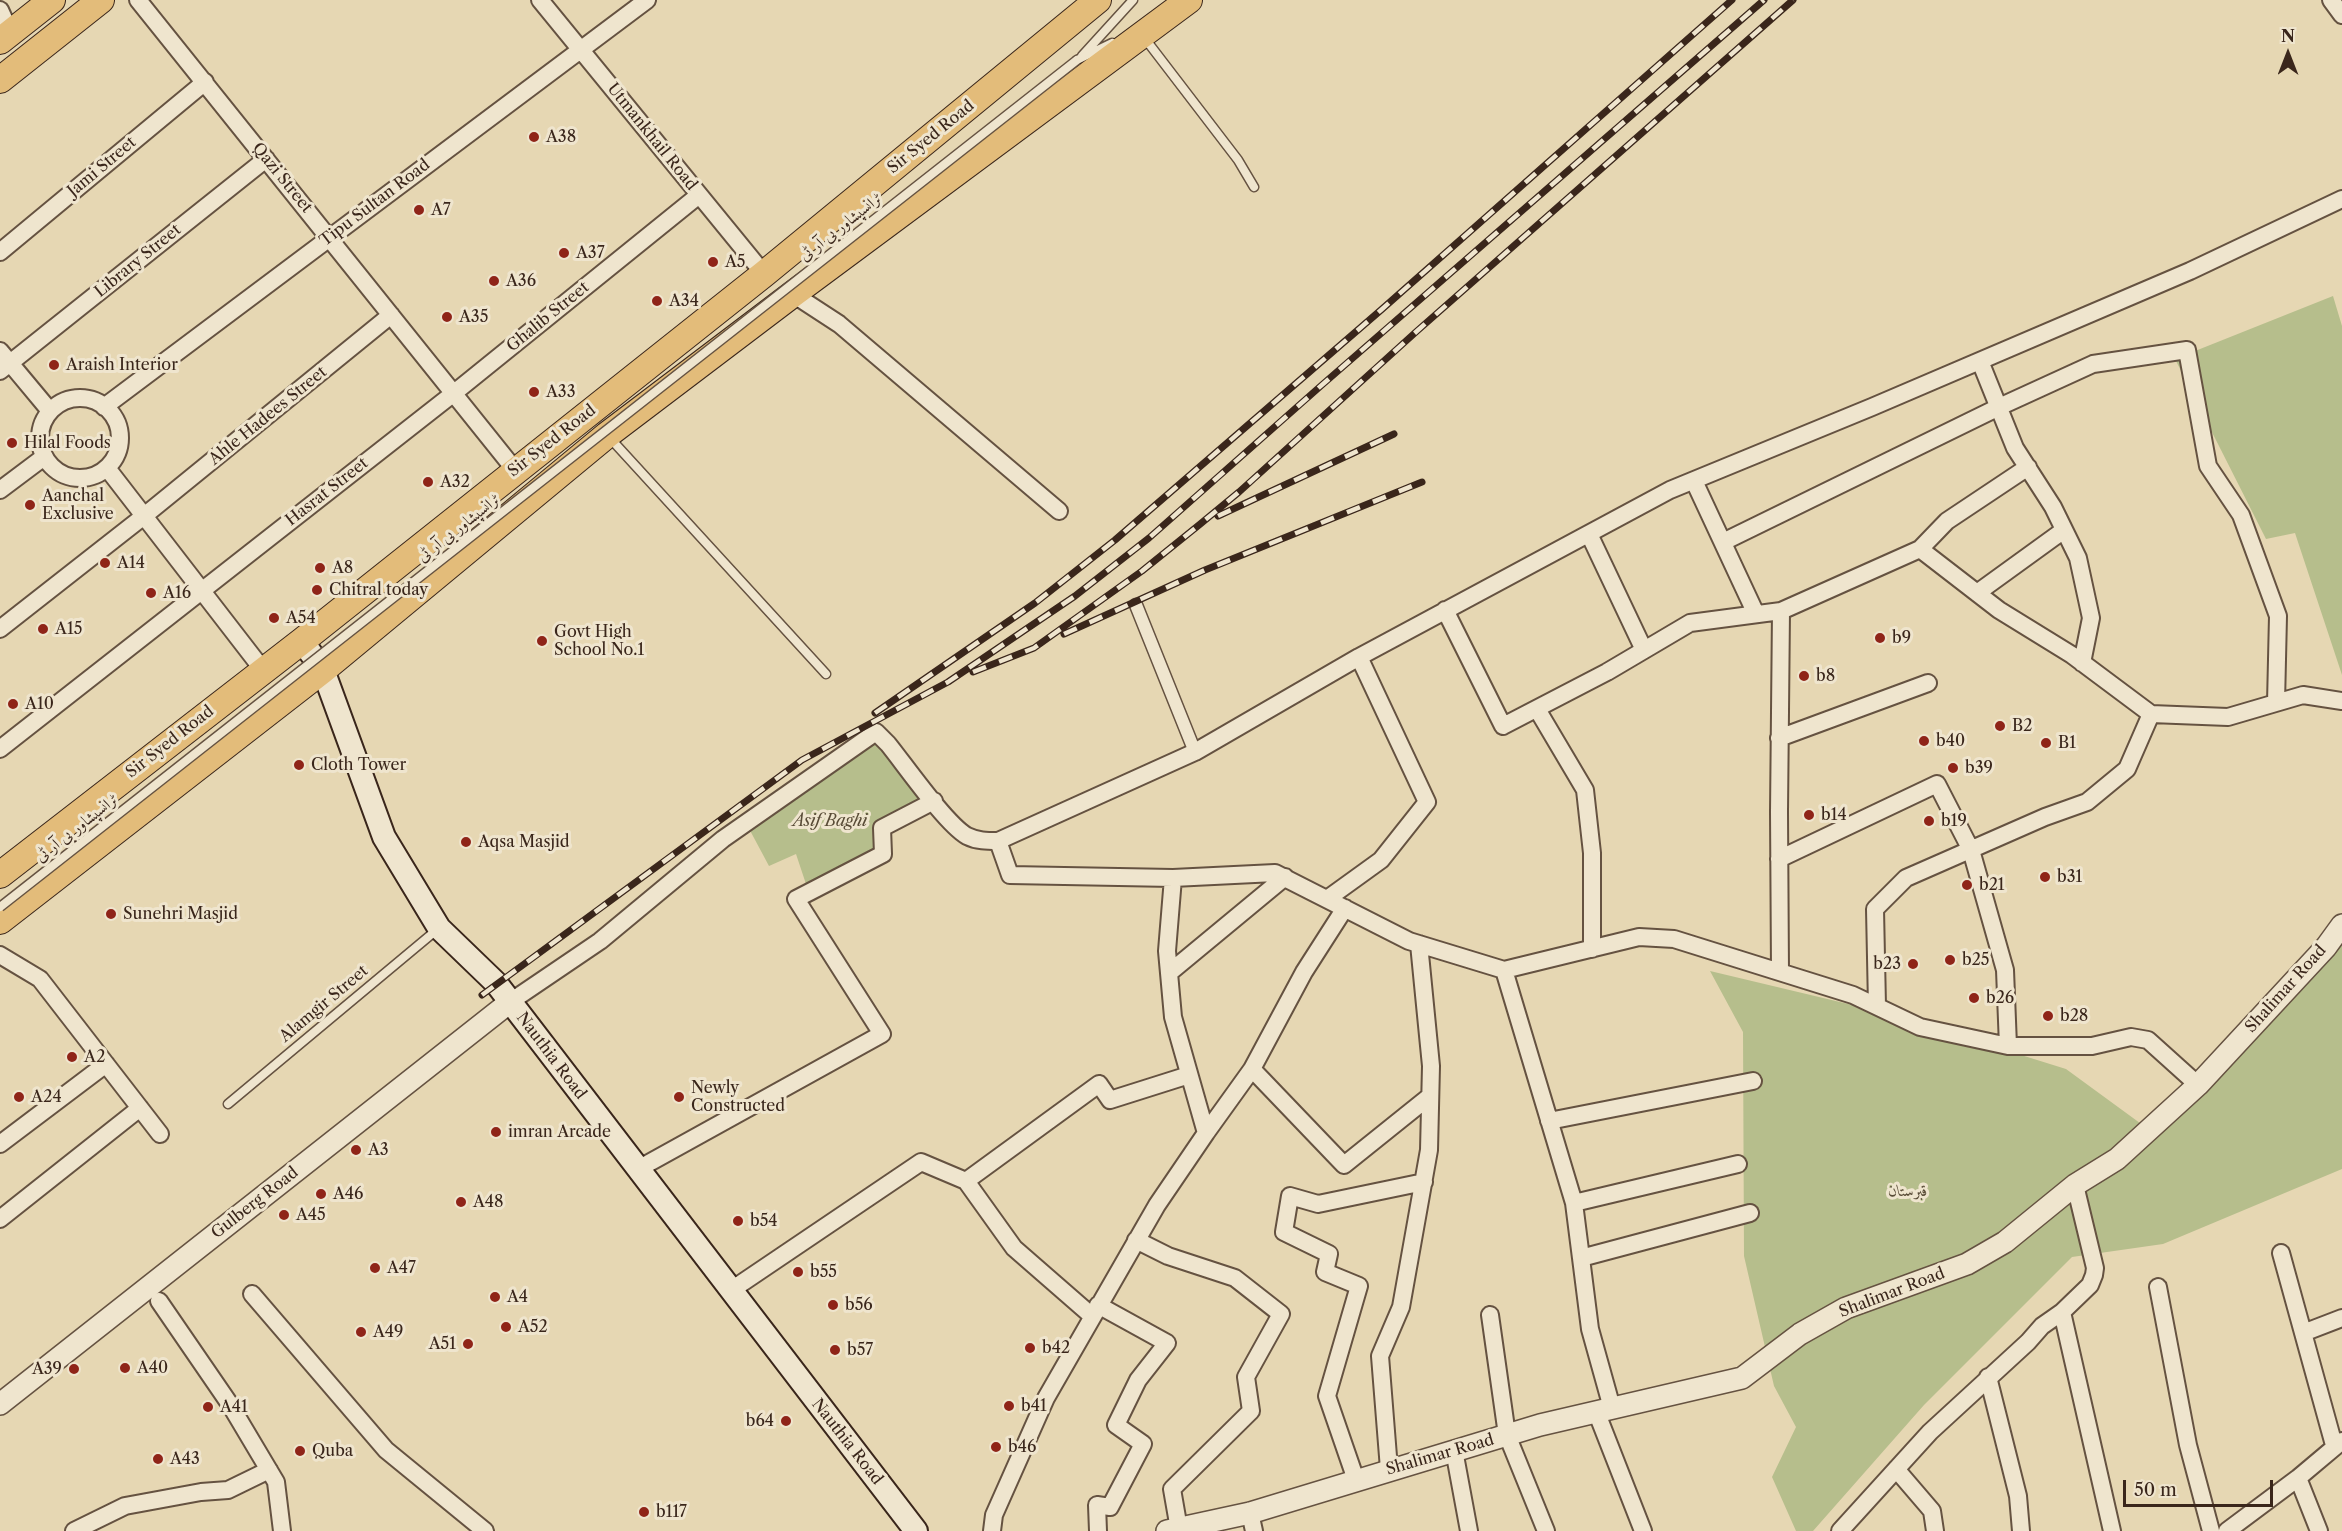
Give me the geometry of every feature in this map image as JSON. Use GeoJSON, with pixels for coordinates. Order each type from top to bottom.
{"type":"FeatureCollection","features":[{"type":"Feature","properties":{"kind":"main road"},"geometry":{"type":"LineString","coordinates":[[4,28],[52,0]]}},
{"type":"Feature","properties":{"kind":"main road"},"geometry":{"type":"LineString","coordinates":[[0,80],[101,0]]}},
{"type":"Feature","properties":{"kind":"main road","name":"Sir Syed Road"},"geometry":{"type":"LineString","coordinates":[[4,865],[302,641],[764,274],[1098,0]]}},
{"type":"Feature","properties":{"kind":"main road","name":"Sir Syed Road"},"geometry":{"type":"LineString","coordinates":[[0,921],[323,670],[607,435],[792,294],[1142,36],[1187,0]]}},
{"type":"Feature","properties":{"kind":"main road"},"geometry":{"type":"LineString","coordinates":[[764,274],[792,294]]}},
{"type":"Feature","properties":{"kind":"main road","name":"Nauthia Road"},"geometry":{"type":"LineString","coordinates":[[302,641],[323,670],[384,837],[439,928],[496,983],[916,1531]]}},
{"type":"Feature","properties":{"kind":"street","name":"Qazi Street"},"geometry":{"type":"LineString","coordinates":[[138,0],[515,470]]}},
{"type":"Feature","properties":{"kind":"street","name":"Utmankhail Road"},"geometry":{"type":"LineString","coordinates":[[540,0],[764,274]]}},
{"type":"Feature","properties":{"kind":"street","name":"Tipu Sultan Road"},"geometry":{"type":"LineString","coordinates":[[104,406],[647,0]]}},
{"type":"Feature","properties":{"kind":"street"},"geometry":{"type":"LineString","coordinates":[[2331,0],[2342,15]]}},
{"type":"Feature","properties":{"kind":"street","name":"Jami Street"},"geometry":{"type":"LineString","coordinates":[[0,252],[205,82]]}},
{"type":"Feature","properties":{"kind":"street","name":"Library Street"},"geometry":{"type":"LineString","coordinates":[[3,362],[266,159]]}},
{"type":"Feature","properties":{"kind":"street","name":"Ghalib Street"},"geometry":{"type":"LineString","coordinates":[[453,393],[699,195]]}},
{"type":"Feature","properties":{"kind":"street"},"geometry":{"type":"LineString","coordinates":[[510,1002],[600,941],[723,839],[876,732],[952,824],[966,835],[983,842],[998,841],[1195,752],[1359,657],[1670,490],[2190,271],[2342,199]]}},
{"type":"Feature","properties":{"kind":"street"},"geometry":{"type":"LineString","coordinates":[[792,294],[839,324],[1059,512]]}},
{"type":"Feature","properties":{"kind":"street","name":"Ahle Hadees Street"},"geometry":{"type":"LineString","coordinates":[[0,629],[144,516],[392,315]]}},
{"type":"Feature","properties":{"kind":"street"},"geometry":{"type":"LineString","coordinates":[[1723,542],[1999,407],[2093,364],[2187,350],[2208,466],[2241,516],[2278,616],[2276,703]]}},
{"type":"Feature","properties":{"kind":"street"},"geometry":{"type":"LineString","coordinates":[[1980,361],[2015,448],[2053,507],[2078,558],[2091,618],[2082,663]]}},
{"type":"Feature","properties":{"kind":"street"},"geometry":{"type":"LineString","coordinates":[[3,362],[50,411]]}},
{"type":"Feature","properties":{"kind":"street","name":"Hasrat Street"},"geometry":{"type":"LineString","coordinates":[[0,749],[453,393]]}},
{"type":"Feature","properties":{"kind":"street"},"geometry":{"type":"LineString","coordinates":[[82,398],[104,406],[118,425],[120,436],[119,448],[107,468],[85,478],[73,478],[51,467],[40,445],[43,421],[50,411],[59,404],[82,398]]}},
{"type":"Feature","properties":{"kind":"street"},"geometry":{"type":"LineString","coordinates":[[0,490],[44,457]]}},
{"type":"Feature","properties":{"kind":"street"},"geometry":{"type":"LineString","coordinates":[[1445,610],[1503,726],[1644,651],[1690,623],[1781,611],[1920,549],[1947,521],[2028,467]]}},
{"type":"Feature","properties":{"kind":"street"},"geometry":{"type":"LineString","coordinates":[[107,468],[263,670]]}},
{"type":"Feature","properties":{"kind":"street"},"geometry":{"type":"LineString","coordinates":[[1694,481],[1756,614]]}},
{"type":"Feature","properties":{"kind":"street"},"geometry":{"type":"LineString","coordinates":[[1977,593],[2064,530]]}},
{"type":"Feature","properties":{"kind":"street"},"geometry":{"type":"LineString","coordinates":[[1589,534],[1644,651]]}},
{"type":"Feature","properties":{"kind":"street"},"geometry":{"type":"LineString","coordinates":[[1920,549],[1999,610],[2082,663],[2151,714],[2228,717],[2303,695],[2342,701]]}},
{"type":"Feature","properties":{"kind":"street"},"geometry":{"type":"LineString","coordinates":[[1137,605],[1195,752]]}},
{"type":"Feature","properties":{"kind":"street"},"geometry":{"type":"LineString","coordinates":[[1780,972],[1781,611]]}},
{"type":"Feature","properties":{"kind":"street"},"geometry":{"type":"LineString","coordinates":[[1327,899],[1381,860],[1427,801],[1359,657]]}},
{"type":"Feature","properties":{"kind":"street"},"geometry":{"type":"LineString","coordinates":[[1779,738],[1928,683]]}},
{"type":"Feature","properties":{"kind":"street"},"geometry":{"type":"LineString","coordinates":[[1537,709],[1585,790],[1592,853],[1592,949]]}},
{"type":"Feature","properties":{"kind":"street"},"geometry":{"type":"LineString","coordinates":[[1877,1006],[1875,909],[1906,878],[2045,817],[2087,802],[2127,770],[2151,714]]}},
{"type":"Feature","properties":{"kind":"street"},"geometry":{"type":"LineString","coordinates":[[1779,859],[1937,784],[1971,850],[2004,970],[2008,1046]]}},
{"type":"Feature","properties":{"kind":"street"},"geometry":{"type":"LineString","coordinates":[[638,1169],[882,1034],[796,899],[883,854],[882,828],[934,801]]}},
{"type":"Feature","properties":{"kind":"street"},"geometry":{"type":"LineString","coordinates":[[998,841],[1010,875],[1173,878],[1275,873],[1419,944],[1504,970],[1639,937],[1674,939],[1853,995],[1920,1027],[2008,1046],[2092,1046],[2132,1037],[2148,1040],[2198,1085]]}},
{"type":"Feature","properties":{"kind":"street"},"geometry":{"type":"LineString","coordinates":[[1169,973],[1285,877]]}},
{"type":"Feature","properties":{"kind":"street"},"geometry":{"type":"LineString","coordinates":[[1173,878],[1167,951],[1173,1017],[1206,1133]]}},
{"type":"Feature","properties":{"kind":"street"},"geometry":{"type":"LineString","coordinates":[[992,1531],[994,1515],[1046,1398],[1095,1311],[1157,1205],[1252,1069],[1304,972],[1345,908]]}},
{"type":"Feature","properties":{"kind":"street","name":"Shalimar Road"},"geometry":{"type":"LineString","coordinates":[[1173,1530],[1252,1522],[1389,1469],[1604,1409],[1742,1378],[1800,1334],[1846,1308],[1967,1264],[2005,1242],[2075,1185],[2117,1159],[2198,1085],[2326,947],[2342,925]]}},
{"type":"Feature","properties":{"kind":"street"},"geometry":{"type":"LineString","coordinates":[[1389,1469],[1380,1356],[1401,1307],[1429,1150],[1431,1066],[1419,944]]}},
{"type":"Feature","properties":{"kind":"street"},"geometry":{"type":"LineString","coordinates":[[0,955],[40,979],[160,1134]]}},
{"type":"Feature","properties":{"kind":"street"},"geometry":{"type":"LineString","coordinates":[[1504,970],[1574,1203],[1590,1329],[1604,1409],[1643,1531]]}},
{"type":"Feature","properties":{"kind":"street","name":"Gulberg Road"},"geometry":{"type":"LineString","coordinates":[[0,1404],[510,1002]]}},
{"type":"Feature","properties":{"kind":"street"},"geometry":{"type":"LineString","coordinates":[[0,1144],[106,1064]]}},
{"type":"Feature","properties":{"kind":"street"},"geometry":{"type":"LineString","coordinates":[[1252,1069],[1344,1165],[1430,1096]]}},
{"type":"Feature","properties":{"kind":"street"},"geometry":{"type":"LineString","coordinates":[[966,1181],[1099,1084],[1110,1100],[1189,1075]]}},
{"type":"Feature","properties":{"kind":"street"},"geometry":{"type":"LineString","coordinates":[[1549,1121],[1753,1080]]}},
{"type":"Feature","properties":{"kind":"street"},"geometry":{"type":"LineString","coordinates":[[0,1219],[140,1108]]}},
{"type":"Feature","properties":{"kind":"street"},"geometry":{"type":"LineString","coordinates":[[730,1291],[921,1162],[966,1181],[1014,1248],[1095,1311],[1167,1343],[1138,1380],[1116,1425],[1143,1444],[1110,1507],[1097,1505],[1098,1531]]}},
{"type":"Feature","properties":{"kind":"street"},"geometry":{"type":"LineString","coordinates":[[1574,1203],[1738,1164]]}},
{"type":"Feature","properties":{"kind":"street"},"geometry":{"type":"LineString","coordinates":[[1356,1480],[1327,1396],[1359,1286],[1325,1272],[1329,1254],[1284,1232],[1290,1196],[1318,1204],[1424,1182]]}},
{"type":"Feature","properties":{"kind":"street"},"geometry":{"type":"LineString","coordinates":[[1840,1531],[1930,1432],[2028,1342],[2042,1326],[2062,1312],[2090,1285],[2095,1268],[2075,1185]]}},
{"type":"Feature","properties":{"kind":"street"},"geometry":{"type":"LineString","coordinates":[[1581,1258],[1750,1213]]}},
{"type":"Feature","properties":{"kind":"street"},"geometry":{"type":"LineString","coordinates":[[1136,1240],[1168,1256],[1235,1278],[1281,1314],[1246,1377],[1251,1411],[1172,1490],[1173,1530]]}},
{"type":"Feature","properties":{"kind":"street"},"geometry":{"type":"LineString","coordinates":[[2227,1531],[2298,1478],[2338,1443],[2303,1334],[2281,1253]]}},
{"type":"Feature","properties":{"kind":"street"},"geometry":{"type":"LineString","coordinates":[[2158,1287],[2188,1445],[2211,1531]]}},
{"type":"Feature","properties":{"kind":"street"},"geometry":{"type":"LineString","coordinates":[[252,1294],[386,1450],[485,1531]]}},
{"type":"Feature","properties":{"kind":"street"},"geometry":{"type":"LineString","coordinates":[[159,1301],[229,1403],[276,1482],[282,1531]]}},
{"type":"Feature","properties":{"kind":"street"},"geometry":{"type":"LineString","coordinates":[[2062,1312],[2112,1531]]}},
{"type":"Feature","properties":{"kind":"street"},"geometry":{"type":"LineString","coordinates":[[1491,1315],[1508,1435],[1545,1531]]}},
{"type":"Feature","properties":{"kind":"street"},"geometry":{"type":"LineString","coordinates":[[2303,1334],[2342,1318]]}},
{"type":"Feature","properties":{"kind":"street"},"geometry":{"type":"LineString","coordinates":[[1988,1377],[2018,1496],[2021,1531]]}},
{"type":"Feature","properties":{"kind":"street"},"geometry":{"type":"LineString","coordinates":[[1454,1450],[1469,1531]]}},
{"type":"Feature","properties":{"kind":"street"},"geometry":{"type":"LineString","coordinates":[[1896,1469],[1932,1511],[1935,1531]]}},
{"type":"Feature","properties":{"kind":"street"},"geometry":{"type":"LineString","coordinates":[[74,1531],[124,1506],[201,1492],[228,1491],[269,1470]]}},
{"type":"Feature","properties":{"kind":"street"},"geometry":{"type":"LineString","coordinates":[[2298,1478],[2319,1531]]}},
{"type":"Feature","properties":{"kind":"lane","name":"ٹرانسپشاور بی آر ٹی"},"geometry":{"type":"LineString","coordinates":[[0,907],[1077,60],[1133,0]]}},
{"type":"Feature","properties":{"kind":"lane","name":"ٹرانسپشاور بی آر ٹی"},"geometry":{"type":"LineString","coordinates":[[1077,60],[1158,20],[1187,0]]}},
{"type":"Feature","properties":{"kind":"lane"},"geometry":{"type":"LineString","coordinates":[[1142,36],[1238,160],[1254,187]]}},
{"type":"Feature","properties":{"kind":"lane"},"geometry":{"type":"LineString","coordinates":[[607,435],[826,674]]}},
{"type":"Feature","properties":{"kind":"lane","name":"Alamgir Street"},"geometry":{"type":"LineString","coordinates":[[228,1104],[439,928]]}},
{"type":"Feature","properties":{"kind":"green space"},"geometry":{"type":"Polygon","coordinates":[[[2333,296],[2342,326],[2342,675],[2295,533],[2266,539],[2175,359],[2333,296]]]}},
{"type":"Feature","properties":{"kind":"green space","name":"Asif Baghi"},"geometry":{"type":"Polygon","coordinates":[[[871,736],[934,801],[877,825],[877,857],[809,893],[796,854],[769,866],[746,823],[871,736]]]}},
{"type":"Feature","properties":{"kind":"green space","name":"قبرستان"},"geometry":{"type":"Polygon","coordinates":[[[2342,924],[2342,1169],[2163,1244],[2072,1257],[1924,1405],[1813,1531],[1796,1531],[1772,1477],[1796,1427],[1774,1386],[1744,1256],[1743,1032],[1710,971],[1886,1013],[2066,1069],[2144,1126],[2342,924]]]}},
{"type":"Feature","properties":{"kind":"railway"},"geometry":{"type":"LineString","coordinates":[[875,713],[1035,603],[1115,540],[1381,310],[1732,0]]}},
{"type":"Feature","properties":{"kind":"railway"},"geometry":{"type":"LineString","coordinates":[[482,995],[802,760],[948,682],[1075,596],[1149,538],[1764,0]]}},
{"type":"Feature","properties":{"kind":"railway"},"geometry":{"type":"LineString","coordinates":[[973,672],[1034,648],[1142,571],[1199,525],[1793,0]]}},
{"type":"Feature","properties":{"kind":"railway"},"geometry":{"type":"LineString","coordinates":[[1218,516],[1394,434]]}},
{"type":"Feature","properties":{"kind":"railway"},"geometry":{"type":"LineString","coordinates":[[1064,634],[1205,570],[1422,482]]}},
{"type":"Feature","properties":{"kind":"place","name":"A38"},"geometry":{"type":"Point","coordinates":[534,137]}},
{"type":"Feature","properties":{"kind":"place","name":"A7"},"geometry":{"type":"Point","coordinates":[419,210]}},
{"type":"Feature","properties":{"kind":"place","name":"A37"},"geometry":{"type":"Point","coordinates":[564,253]}},
{"type":"Feature","properties":{"kind":"place","name":"A5"},"geometry":{"type":"Point","coordinates":[713,262]}},
{"type":"Feature","properties":{"kind":"place","name":"A36"},"geometry":{"type":"Point","coordinates":[494,281]}},
{"type":"Feature","properties":{"kind":"place","name":"A34"},"geometry":{"type":"Point","coordinates":[657,301]}},
{"type":"Feature","properties":{"kind":"place","name":"A35"},"geometry":{"type":"Point","coordinates":[447,317]}},
{"type":"Feature","properties":{"kind":"place","name":"Araish Interior"},"geometry":{"type":"Point","coordinates":[54,365]}},
{"type":"Feature","properties":{"kind":"place","name":"A33"},"geometry":{"type":"Point","coordinates":[534,392]}},
{"type":"Feature","properties":{"kind":"place","name":"Hilal Foods"},"geometry":{"type":"Point","coordinates":[12,443]}},
{"type":"Feature","properties":{"kind":"place","name":"A32"},"geometry":{"type":"Point","coordinates":[428,482]}},
{"type":"Feature","properties":{"kind":"place","name":"Aanchal Exclusive"},"geometry":{"type":"Point","coordinates":[30,505]}},
{"type":"Feature","properties":{"kind":"place","name":"A14"},"geometry":{"type":"Point","coordinates":[105,563]}},
{"type":"Feature","properties":{"kind":"place","name":"A8"},"geometry":{"type":"Point","coordinates":[320,568]}},
{"type":"Feature","properties":{"kind":"place","name":"Chitral today"},"geometry":{"type":"Point","coordinates":[317,590]}},
{"type":"Feature","properties":{"kind":"place","name":"A16"},"geometry":{"type":"Point","coordinates":[151,593]}},
{"type":"Feature","properties":{"kind":"place","name":"A54"},"geometry":{"type":"Point","coordinates":[274,618]}},
{"type":"Feature","properties":{"kind":"place","name":"A15"},"geometry":{"type":"Point","coordinates":[43,629]}},
{"type":"Feature","properties":{"kind":"place","name":"b9"},"geometry":{"type":"Point","coordinates":[1880,638]}},
{"type":"Feature","properties":{"kind":"place","name":"Govt High School No.1"},"geometry":{"type":"Point","coordinates":[542,641]}},
{"type":"Feature","properties":{"kind":"place","name":"b8"},"geometry":{"type":"Point","coordinates":[1804,676]}},
{"type":"Feature","properties":{"kind":"place","name":"A10"},"geometry":{"type":"Point","coordinates":[13,704]}},
{"type":"Feature","properties":{"kind":"place","name":"B2"},"geometry":{"type":"Point","coordinates":[2000,726]}},
{"type":"Feature","properties":{"kind":"place","name":"b40"},"geometry":{"type":"Point","coordinates":[1924,741]}},
{"type":"Feature","properties":{"kind":"place","name":"B1"},"geometry":{"type":"Point","coordinates":[2046,743]}},
{"type":"Feature","properties":{"kind":"place","name":"Cloth Tower"},"geometry":{"type":"Point","coordinates":[299,765]}},
{"type":"Feature","properties":{"kind":"place","name":"b39"},"geometry":{"type":"Point","coordinates":[1953,768]}},
{"type":"Feature","properties":{"kind":"place","name":"b14"},"geometry":{"type":"Point","coordinates":[1809,815]}},
{"type":"Feature","properties":{"kind":"place","name":"b19"},"geometry":{"type":"Point","coordinates":[1929,821]}},
{"type":"Feature","properties":{"kind":"place","name":"Aqsa Masjid"},"geometry":{"type":"Point","coordinates":[466,842]}},
{"type":"Feature","properties":{"kind":"place","name":"b31"},"geometry":{"type":"Point","coordinates":[2045,877]}},
{"type":"Feature","properties":{"kind":"place","name":"b21"},"geometry":{"type":"Point","coordinates":[1967,885]}},
{"type":"Feature","properties":{"kind":"place","name":"Sunehri Masjid"},"geometry":{"type":"Point","coordinates":[111,914]}},
{"type":"Feature","properties":{"kind":"place","name":"b25"},"geometry":{"type":"Point","coordinates":[1950,960]}},
{"type":"Feature","properties":{"kind":"place","name":"b23"},"geometry":{"type":"Point","coordinates":[1913,964]}},
{"type":"Feature","properties":{"kind":"place","name":"b26"},"geometry":{"type":"Point","coordinates":[1974,998]}},
{"type":"Feature","properties":{"kind":"place","name":"b28"},"geometry":{"type":"Point","coordinates":[2048,1016]}},
{"type":"Feature","properties":{"kind":"place","name":"A2"},"geometry":{"type":"Point","coordinates":[72,1057]}},
{"type":"Feature","properties":{"kind":"place","name":"A24"},"geometry":{"type":"Point","coordinates":[19,1097]}},
{"type":"Feature","properties":{"kind":"place","name":"Newly Constructed"},"geometry":{"type":"Point","coordinates":[679,1097]}},
{"type":"Feature","properties":{"kind":"place","name":"imran Arcade"},"geometry":{"type":"Point","coordinates":[496,1132]}},
{"type":"Feature","properties":{"kind":"place","name":"A3"},"geometry":{"type":"Point","coordinates":[356,1150]}},
{"type":"Feature","properties":{"kind":"place","name":"A46"},"geometry":{"type":"Point","coordinates":[321,1194]}},
{"type":"Feature","properties":{"kind":"place","name":"A48"},"geometry":{"type":"Point","coordinates":[461,1202]}},
{"type":"Feature","properties":{"kind":"place","name":"A45"},"geometry":{"type":"Point","coordinates":[284,1215]}},
{"type":"Feature","properties":{"kind":"place","name":"b54"},"geometry":{"type":"Point","coordinates":[738,1221]}},
{"type":"Feature","properties":{"kind":"place","name":"A47"},"geometry":{"type":"Point","coordinates":[375,1268]}},
{"type":"Feature","properties":{"kind":"place","name":"b55"},"geometry":{"type":"Point","coordinates":[798,1272]}},
{"type":"Feature","properties":{"kind":"place","name":"A4"},"geometry":{"type":"Point","coordinates":[495,1297]}},
{"type":"Feature","properties":{"kind":"place","name":"b56"},"geometry":{"type":"Point","coordinates":[833,1305]}},
{"type":"Feature","properties":{"kind":"place","name":"A52"},"geometry":{"type":"Point","coordinates":[506,1327]}},
{"type":"Feature","properties":{"kind":"place","name":"A49"},"geometry":{"type":"Point","coordinates":[361,1332]}},
{"type":"Feature","properties":{"kind":"place","name":"A51"},"geometry":{"type":"Point","coordinates":[468,1344]}},
{"type":"Feature","properties":{"kind":"place","name":"b42"},"geometry":{"type":"Point","coordinates":[1030,1348]}},
{"type":"Feature","properties":{"kind":"place","name":"b57"},"geometry":{"type":"Point","coordinates":[835,1350]}},
{"type":"Feature","properties":{"kind":"place","name":"A40"},"geometry":{"type":"Point","coordinates":[125,1368]}},
{"type":"Feature","properties":{"kind":"place","name":"A39"},"geometry":{"type":"Point","coordinates":[74,1369]}},
{"type":"Feature","properties":{"kind":"place","name":"b41"},"geometry":{"type":"Point","coordinates":[1009,1406]}},
{"type":"Feature","properties":{"kind":"place","name":"A41"},"geometry":{"type":"Point","coordinates":[208,1407]}},
{"type":"Feature","properties":{"kind":"place","name":"b64"},"geometry":{"type":"Point","coordinates":[786,1421]}},
{"type":"Feature","properties":{"kind":"place","name":"b46"},"geometry":{"type":"Point","coordinates":[996,1447]}},
{"type":"Feature","properties":{"kind":"place","name":"Quba"},"geometry":{"type":"Point","coordinates":[300,1451]}},
{"type":"Feature","properties":{"kind":"place","name":"A43"},"geometry":{"type":"Point","coordinates":[158,1459]}},
{"type":"Feature","properties":{"kind":"place","name":"b117"},"geometry":{"type":"Point","coordinates":[644,1512]}}]}
